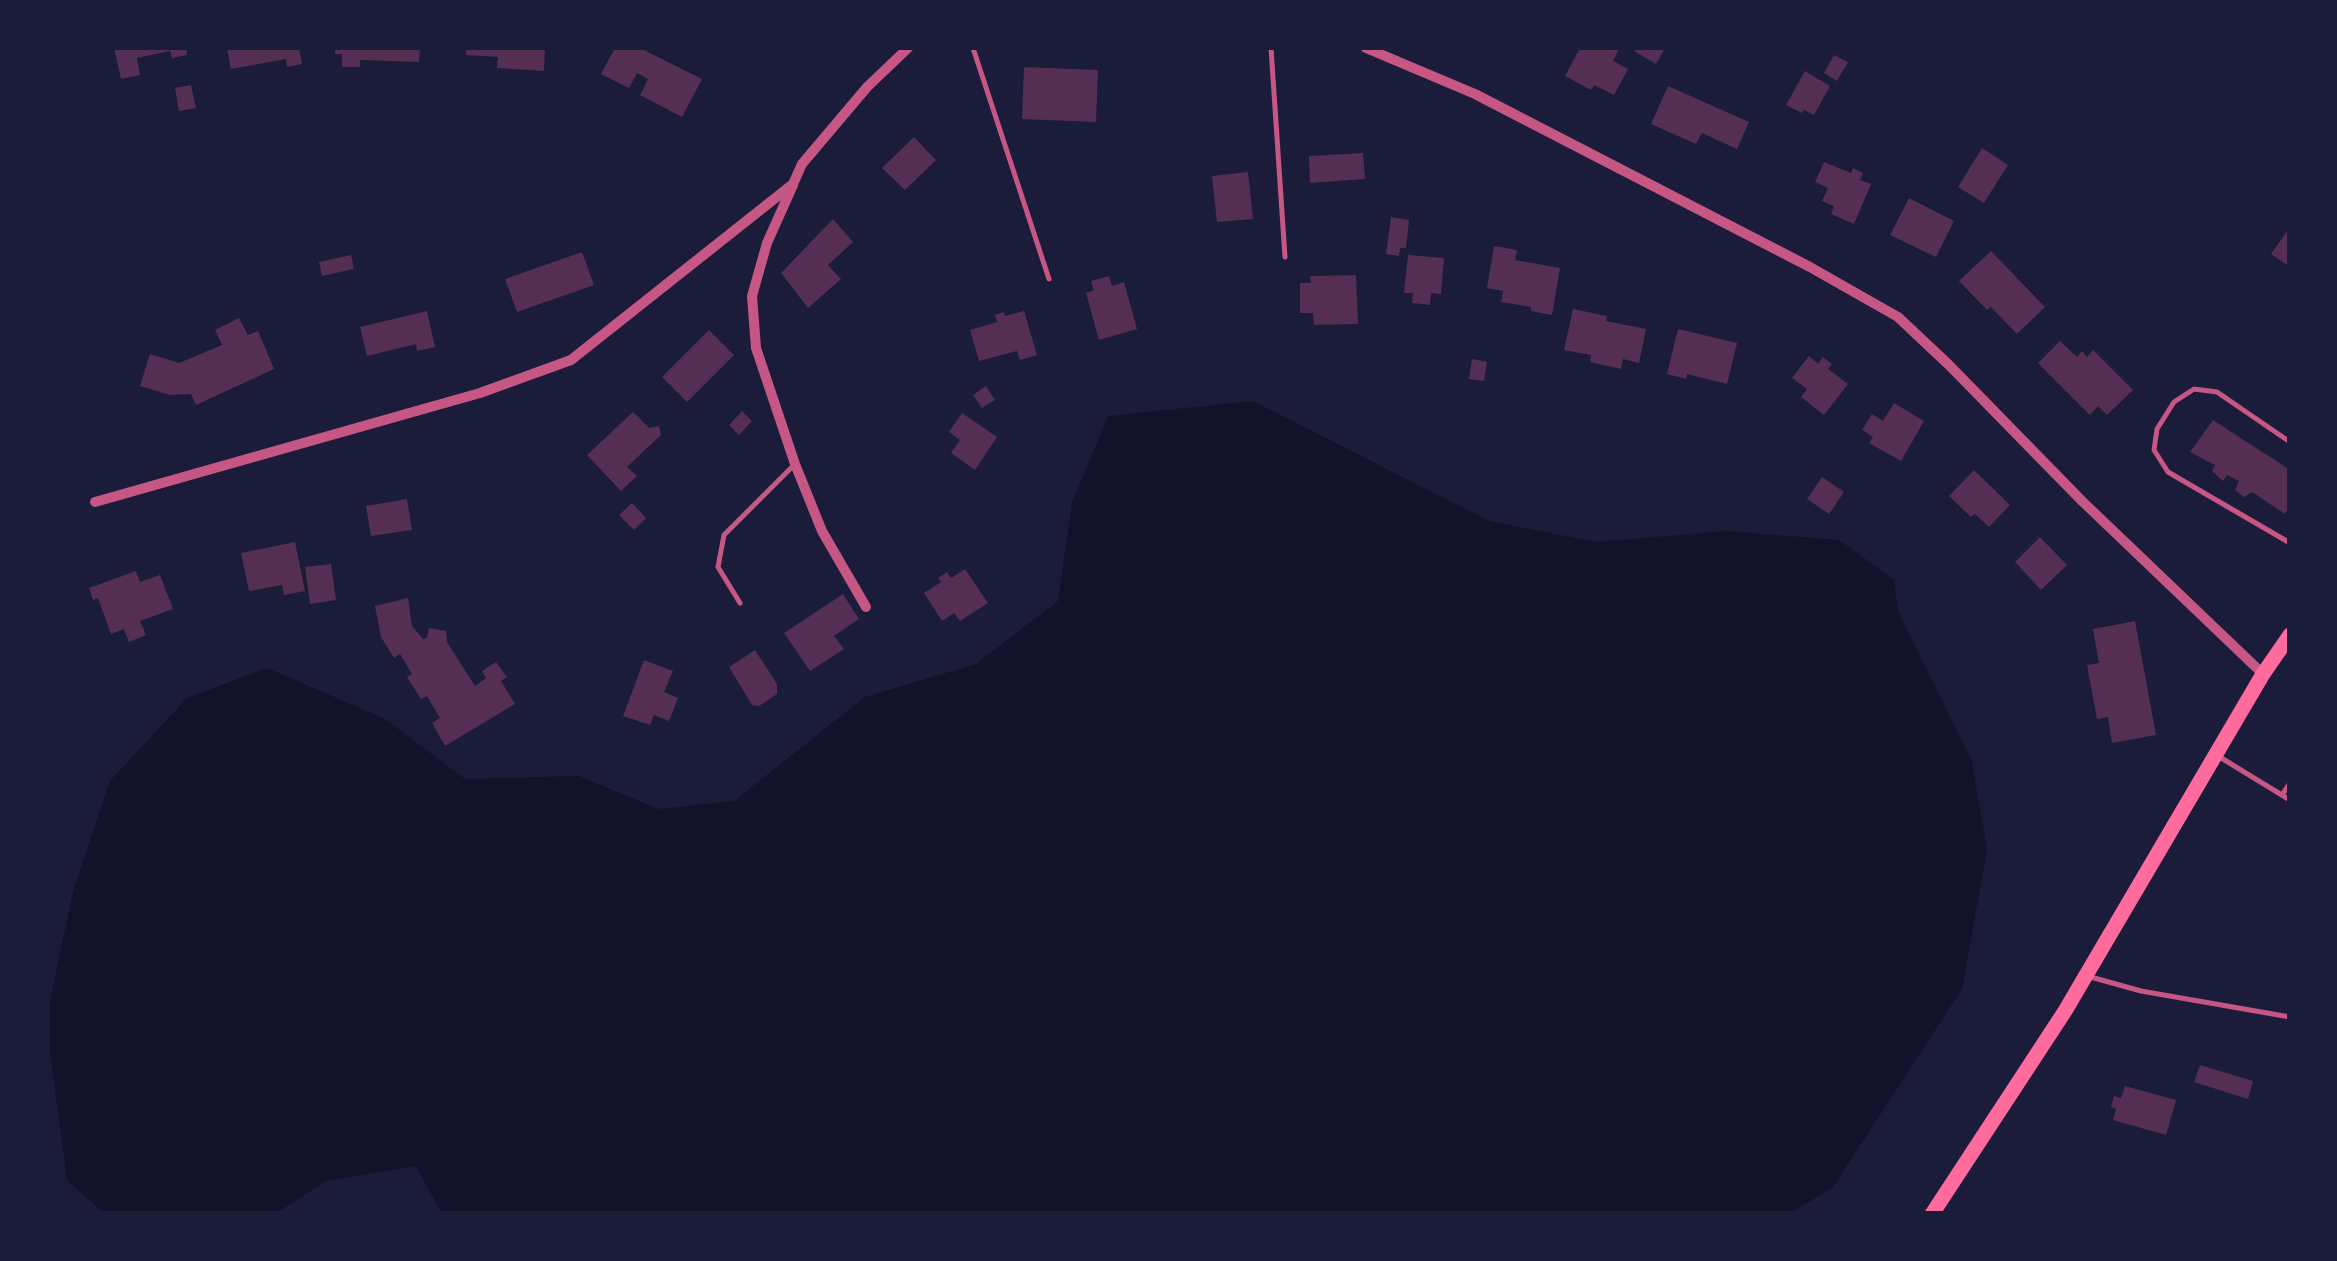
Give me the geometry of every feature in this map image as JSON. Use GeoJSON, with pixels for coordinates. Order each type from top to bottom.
{"type":"FeatureCollection","features":[{"type":"Feature","properties":{"kind":"main road"},"geometry":{"type":"LineString","coordinates":[[1932,1214],[2086,975],[2263,674],[2290,635]]}},
{"type":"Feature","properties":{"kind":"street"},"geometry":{"type":"LineString","coordinates":[[866,607],[822,530],[794,464],[756,348],[752,296],[768,243],[802,164],[868,86],[908,48]]}},
{"type":"Feature","properties":{"kind":"street"},"geometry":{"type":"LineString","coordinates":[[1366,48],[1475,94],[1810,267],[1898,317],[1950,364],[2082,502],[2263,674]]}},
{"type":"Feature","properties":{"kind":"street"},"geometry":{"type":"LineString","coordinates":[[94,502],[480,393],[571,360],[793,184]]}},
{"type":"Feature","properties":{"kind":"lane"},"geometry":{"type":"LineString","coordinates":[[973,48],[1049,278]]}},
{"type":"Feature","properties":{"kind":"lane"},"geometry":{"type":"LineString","coordinates":[[1271,48],[1285,257]]}},
{"type":"Feature","properties":{"kind":"lane"},"geometry":{"type":"LineString","coordinates":[[2289,542],[2168,472],[2154,450],[2157,429],[2174,402],[2194,389],[2217,392],[2290,442]]}},
{"type":"Feature","properties":{"kind":"lane"},"geometry":{"type":"LineString","coordinates":[[740,603],[718,568],[724,535],[794,464]]}},
{"type":"Feature","properties":{"kind":"lane"},"geometry":{"type":"LineString","coordinates":[[2216,754],[2290,800]]}},
{"type":"Feature","properties":{"kind":"lane"},"geometry":{"type":"LineString","coordinates":[[2282,795],[2290,783]]}},
{"type":"Feature","properties":{"kind":"lane"},"geometry":{"type":"LineString","coordinates":[[2086,975],[2141,992],[2290,1018]]}},
{"type":"Feature","properties":{"kind":"shaded area"},"geometry":{"type":"Polygon","coordinates":[[[1253,401],[1489,521],[1596,542],[1727,531],[1839,540],[1894,580],[1898,611],[1972,762],[1987,850],[1962,989],[1833,1187],[1789,1214],[442,1214],[416,1166],[326,1181],[276,1213],[105,1214],[67,1180],[48,1010],[73,892],[110,781],[187,698],[267,668],[385,719],[465,779],[579,776],[658,809],[734,801],[865,697],[976,664],[1058,601],[1072,503],[1108,416],[1253,401]]]}},
{"type":"Feature","properties":{"kind":"building"},"geometry":{"type":"Polygon","coordinates":[[[114,48],[186,48],[187,55],[172,58],[170,51],[137,58],[140,75],[121,79],[114,48]]]}},
{"type":"Feature","properties":{"kind":"building"},"geometry":{"type":"Polygon","coordinates":[[[227,48],[299,48],[302,64],[287,67],[286,59],[231,69],[227,48]]]}},
{"type":"Feature","properties":{"kind":"building"},"geometry":{"type":"Polygon","coordinates":[[[335,48],[420,48],[419,62],[360,60],[360,67],[342,67],[342,54],[335,54],[335,48]]]}},
{"type":"Feature","properties":{"kind":"building"},"geometry":{"type":"Polygon","coordinates":[[[466,48],[545,48],[544,71],[497,68],[498,57],[466,55],[466,48]]]}},
{"type":"Feature","properties":{"kind":"building"},"geometry":{"type":"Polygon","coordinates":[[[615,48],[640,48],[702,79],[682,117],[640,95],[648,79],[637,73],[629,88],[601,74],[615,48]]]}},
{"type":"Feature","properties":{"kind":"building"},"geometry":{"type":"Polygon","coordinates":[[[1580,48],[1619,49],[1613,61],[1628,69],[1614,95],[1594,85],[1591,90],[1565,76],[1580,48]]]}},
{"type":"Feature","properties":{"kind":"building"},"geometry":{"type":"Polygon","coordinates":[[[1665,48],[1656,64],[1634,51],[1665,48]]]}},
{"type":"Feature","properties":{"kind":"building"},"geometry":{"type":"Polygon","coordinates":[[[1834,55],[1848,62],[1837,81],[1824,73],[1834,55]]]}},
{"type":"Feature","properties":{"kind":"building"},"geometry":{"type":"Polygon","coordinates":[[[1024,67],[1098,70],[1096,122],[1022,119],[1024,67]]]}},
{"type":"Feature","properties":{"kind":"building"},"geometry":{"type":"Polygon","coordinates":[[[1805,71],[1830,86],[1814,115],[1786,105],[1805,71]]]}},
{"type":"Feature","properties":{"kind":"building"},"geometry":{"type":"Polygon","coordinates":[[[191,85],[196,108],[179,111],[175,88],[191,85]]]}},
{"type":"Feature","properties":{"kind":"building"},"geometry":{"type":"Polygon","coordinates":[[[1668,86],[1749,122],[1737,149],[1702,133],[1696,144],[1651,124],[1668,86]]]}},
{"type":"Feature","properties":{"kind":"building"},"geometry":{"type":"Polygon","coordinates":[[[914,137],[936,160],[905,190],[882,168],[914,137]]]}},
{"type":"Feature","properties":{"kind":"building"},"geometry":{"type":"Polygon","coordinates":[[[1982,148],[2008,165],[1984,203],[1958,187],[1982,148]]]}},
{"type":"Feature","properties":{"kind":"building"},"geometry":{"type":"Polygon","coordinates":[[[1363,153],[1365,179],[1310,183],[1309,156],[1363,153]]]}},
{"type":"Feature","properties":{"kind":"building"},"geometry":{"type":"Polygon","coordinates":[[[1824,162],[1851,173],[1853,168],[1863,173],[1860,180],[1871,184],[1854,224],[1831,214],[1834,206],[1822,201],[1828,188],[1815,182],[1824,162]]]}},
{"type":"Feature","properties":{"kind":"building"},"geometry":{"type":"Polygon","coordinates":[[[1248,172],[1253,219],[1217,222],[1212,176],[1248,172]]]}},
{"type":"Feature","properties":{"kind":"building"},"geometry":{"type":"Polygon","coordinates":[[[1909,198],[1954,221],[1936,257],[1890,235],[1909,198]]]}},
{"type":"Feature","properties":{"kind":"building"},"geometry":{"type":"Polygon","coordinates":[[[1391,217],[1409,220],[1406,248],[1400,248],[1399,256],[1386,254],[1391,217]]]}},
{"type":"Feature","properties":{"kind":"building"},"geometry":{"type":"Polygon","coordinates":[[[833,219],[853,242],[828,265],[841,279],[808,308],[781,273],[833,219]]]}},
{"type":"Feature","properties":{"kind":"building"},"geometry":{"type":"Polygon","coordinates":[[[2290,227],[2290,267],[2271,254],[2290,227]]]}},
{"type":"Feature","properties":{"kind":"building"},"geometry":{"type":"Polygon","coordinates":[[[1494,246],[1517,250],[1515,260],[1560,268],[1552,315],[1501,302],[1503,291],[1487,288],[1494,246]]]}},
{"type":"Feature","properties":{"kind":"building"},"geometry":{"type":"Polygon","coordinates":[[[1991,251],[2045,307],[2017,334],[1959,281],[1991,251]]]}},
{"type":"Feature","properties":{"kind":"building"},"geometry":{"type":"Polygon","coordinates":[[[582,252],[594,285],[517,312],[505,279],[582,252]]]}},
{"type":"Feature","properties":{"kind":"building"},"geometry":{"type":"Polygon","coordinates":[[[351,255],[354,269],[322,276],[319,262],[351,255]]]}},
{"type":"Feature","properties":{"kind":"building"},"geometry":{"type":"Polygon","coordinates":[[[1408,255],[1444,258],[1441,294],[1431,293],[1430,305],[1412,303],[1413,293],[1404,293],[1408,255]]]}},
{"type":"Feature","properties":{"kind":"building"},"geometry":{"type":"Polygon","coordinates":[[[1356,275],[1358,324],[1314,325],[1313,313],[1300,313],[1300,283],[1311,283],[1310,276],[1356,275]]]}},
{"type":"Feature","properties":{"kind":"building"},"geometry":{"type":"Polygon","coordinates":[[[1109,276],[1112,286],[1124,282],[1137,329],[1099,340],[1086,293],[1094,290],[1091,281],[1109,276]]]}},
{"type":"Feature","properties":{"kind":"building"},"geometry":{"type":"Polygon","coordinates":[[[1573,309],[1646,329],[1639,363],[1623,359],[1621,369],[1590,362],[1591,355],[1564,350],[1573,309]]]}},
{"type":"Feature","properties":{"kind":"building"},"geometry":{"type":"Polygon","coordinates":[[[427,311],[435,347],[417,351],[416,344],[367,356],[360,327],[427,311]]]}},
{"type":"Feature","properties":{"kind":"building"},"geometry":{"type":"Polygon","coordinates":[[[1024,311],[1037,355],[1020,360],[1017,351],[979,361],[970,330],[997,322],[995,315],[1024,311]]]}},
{"type":"Feature","properties":{"kind":"building"},"geometry":{"type":"Polygon","coordinates":[[[239,318],[248,335],[258,331],[274,369],[196,405],[191,394],[170,395],[140,386],[150,354],[179,363],[222,345],[215,330],[239,318]]]}},
{"type":"Feature","properties":{"kind":"building"},"geometry":{"type":"Polygon","coordinates":[[[1678,329],[1737,343],[1727,384],[1687,374],[1686,379],[1667,374],[1678,329]]]}},
{"type":"Feature","properties":{"kind":"building"},"geometry":{"type":"Polygon","coordinates":[[[709,330],[734,355],[687,402],[662,377],[709,330]]]}},
{"type":"Feature","properties":{"kind":"building"},"geometry":{"type":"Polygon","coordinates":[[[2060,341],[2077,357],[2082,351],[2087,357],[2093,350],[2133,390],[2107,415],[2098,406],[2090,415],[2038,363],[2060,341]]]}},
{"type":"Feature","properties":{"kind":"building"},"geometry":{"type":"Polygon","coordinates":[[[1809,356],[1818,364],[1823,357],[1832,364],[1828,369],[1848,384],[1824,415],[1801,397],[1807,389],[1792,378],[1809,356]]]}},
{"type":"Feature","properties":{"kind":"building"},"geometry":{"type":"Polygon","coordinates":[[[1472,359],[1487,362],[1484,381],[1469,379],[1472,359]]]}},
{"type":"Feature","properties":{"kind":"building"},"geometry":{"type":"Polygon","coordinates":[[[986,386],[995,400],[982,408],[973,395],[986,386]]]}},
{"type":"Feature","properties":{"kind":"building"},"geometry":{"type":"Polygon","coordinates":[[[1894,403],[1924,421],[1901,461],[1869,443],[1873,437],[1862,430],[1872,414],[1883,421],[1894,403]]]}},
{"type":"Feature","properties":{"kind":"building"},"geometry":{"type":"Polygon","coordinates":[[[742,411],[752,421],[739,435],[729,425],[742,411]]]}},
{"type":"Feature","properties":{"kind":"building"},"geometry":{"type":"Polygon","coordinates":[[[633,412],[649,428],[659,426],[661,435],[627,467],[637,476],[621,491],[587,455],[633,412]]]}},
{"type":"Feature","properties":{"kind":"building"},"geometry":{"type":"Polygon","coordinates":[[[962,413],[997,437],[975,470],[951,453],[960,440],[949,432],[962,413]]]}},
{"type":"Feature","properties":{"kind":"building"},"geometry":{"type":"Polygon","coordinates":[[[2213,420],[2290,470],[2290,506],[2285,514],[2252,492],[2244,497],[2235,490],[2239,481],[2227,475],[2223,481],[2212,471],[2215,465],[2190,452],[2213,420]]]}},
{"type":"Feature","properties":{"kind":"building"},"geometry":{"type":"Polygon","coordinates":[[[1974,470],[2010,505],[1989,527],[1975,514],[1971,517],[1949,496],[1974,470]]]}},
{"type":"Feature","properties":{"kind":"building"},"geometry":{"type":"Polygon","coordinates":[[[1822,477],[1844,492],[1829,514],[1807,499],[1822,477]]]}},
{"type":"Feature","properties":{"kind":"building"},"geometry":{"type":"Polygon","coordinates":[[[407,499],[412,530],[371,536],[366,506],[407,499]]]}},
{"type":"Feature","properties":{"kind":"building"},"geometry":{"type":"Polygon","coordinates":[[[632,503],[646,518],[634,530],[619,515],[632,503]]]}},
{"type":"Feature","properties":{"kind":"building"},"geometry":{"type":"Polygon","coordinates":[[[2040,537],[2067,565],[2041,590],[2015,562],[2040,537]]]}},
{"type":"Feature","properties":{"kind":"building"},"geometry":{"type":"Polygon","coordinates":[[[295,542],[305,591],[284,595],[282,585],[249,591],[241,553],[295,542]]]}},
{"type":"Feature","properties":{"kind":"building"},"geometry":{"type":"Polygon","coordinates":[[[331,564],[336,600],[310,604],[305,567],[331,564]]]}},
{"type":"Feature","properties":{"kind":"building"},"geometry":{"type":"Polygon","coordinates":[[[965,569],[988,603],[960,621],[954,613],[942,621],[924,593],[941,582],[938,578],[947,572],[951,578],[965,569]]]}},
{"type":"Feature","properties":{"kind":"building"},"geometry":{"type":"Polygon","coordinates":[[[136,571],[140,582],[160,575],[173,609],[140,621],[146,635],[129,642],[124,629],[111,634],[98,598],[93,600],[89,588],[136,571]]]}},
{"type":"Feature","properties":{"kind":"building"},"geometry":{"type":"Polygon","coordinates":[[[843,594],[859,619],[834,636],[844,649],[810,671],[784,633],[843,594]]]}},
{"type":"Feature","properties":{"kind":"building"},"geometry":{"type":"Polygon","coordinates":[[[408,598],[412,626],[423,639],[427,638],[429,628],[446,631],[447,642],[475,686],[486,678],[482,671],[496,662],[507,677],[501,681],[515,704],[445,746],[432,723],[440,718],[427,696],[421,699],[407,677],[412,674],[400,654],[394,658],[381,637],[375,606],[408,598]]]}},
{"type":"Feature","properties":{"kind":"building"},"geometry":{"type":"Polygon","coordinates":[[[2135,621],[2156,735],[2112,743],[2108,717],[2097,719],[2087,665],[2099,663],[2093,629],[2135,621]]]}},
{"type":"Feature","properties":{"kind":"building"},"geometry":{"type":"Polygon","coordinates":[[[755,650],[777,684],[777,694],[759,706],[752,705],[729,667],[755,650]]]}},
{"type":"Feature","properties":{"kind":"building"},"geometry":{"type":"Polygon","coordinates":[[[644,660],[673,671],[664,692],[678,698],[669,721],[654,715],[650,725],[623,716],[644,660]]]}},
{"type":"Feature","properties":{"kind":"building"},"geometry":{"type":"Polygon","coordinates":[[[2200,1065],[2253,1081],[2248,1099],[2194,1082],[2200,1065]]]}},
{"type":"Feature","properties":{"kind":"building"},"geometry":{"type":"Polygon","coordinates":[[[2125,1086],[2176,1100],[2166,1135],[2113,1120],[2114,1096],[2121,1098],[2125,1086]]]}}]}
